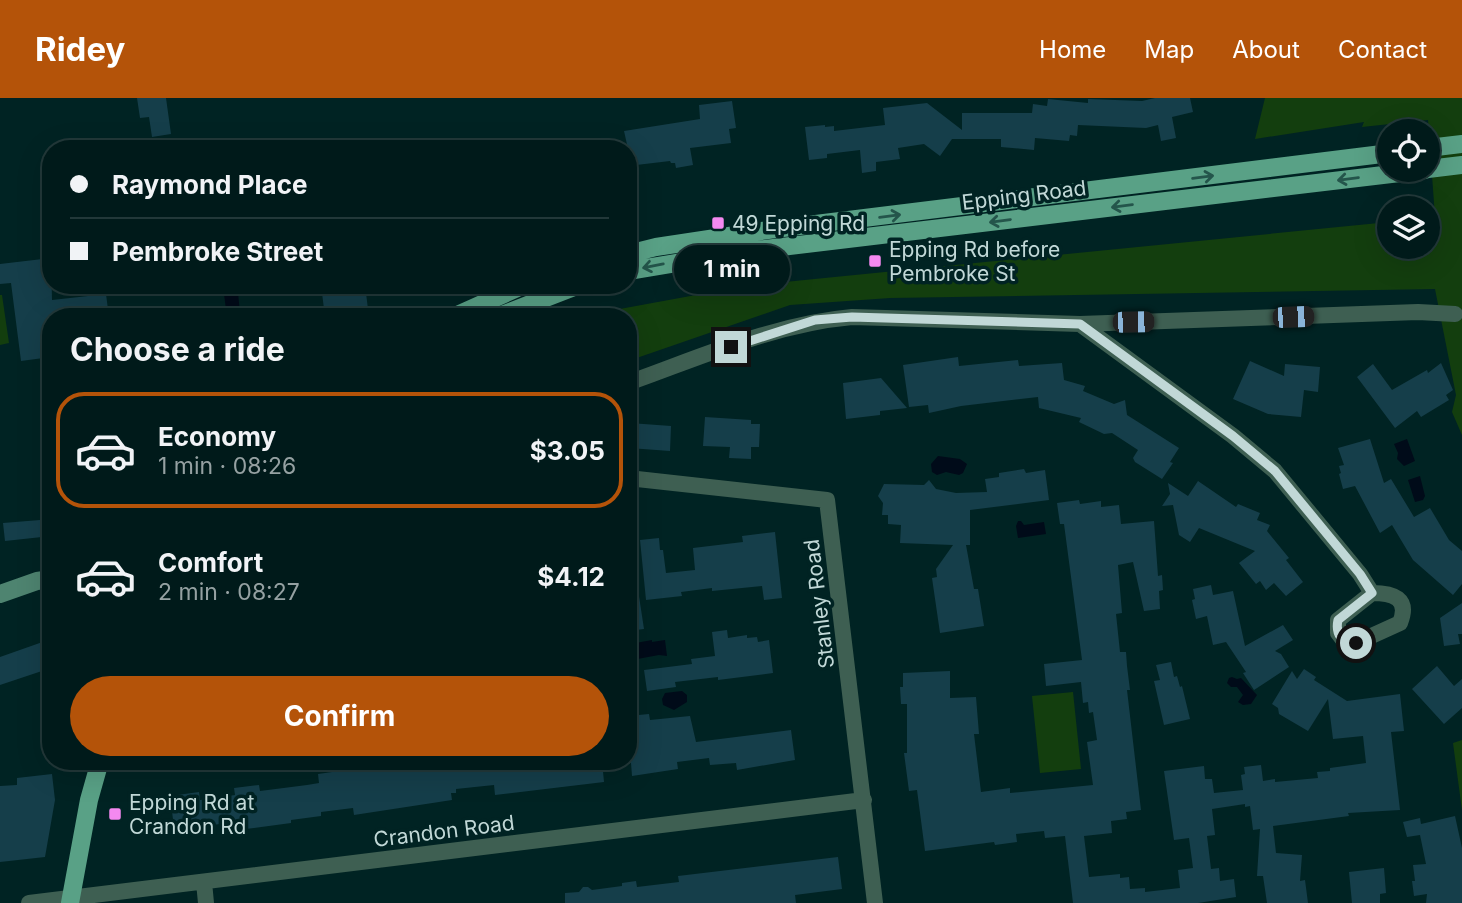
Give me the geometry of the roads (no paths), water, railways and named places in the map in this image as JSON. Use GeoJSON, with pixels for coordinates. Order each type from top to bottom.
{"type":"FeatureCollection","features":[{"type":"Feature","properties":{"kind":"main road"},"geometry":{"type":"LineString","coordinates":[[1440,147],[1462,144]]}},
{"type":"Feature","properties":{"kind":"main road","name":"Epping Road"},"geometry":{"type":"LineString","coordinates":[[637,252],[775,229],[1377,155]]}},
{"type":"Feature","properties":{"kind":"main road","name":"Epping Road"},"geometry":{"type":"LineString","coordinates":[[1440,168],[1462,165]]}},
{"type":"Feature","properties":{"kind":"main road","name":"Epping Road"},"geometry":{"type":"LineString","coordinates":[[637,270],[762,249],[1377,175]]}},
{"type":"Feature","properties":{"kind":"main road"},"geometry":{"type":"LineString","coordinates":[[473,308],[504,294]]}},
{"type":"Feature","properties":{"kind":"main road"},"geometry":{"type":"LineString","coordinates":[[520,308],[556,294]]}},
{"type":"Feature","properties":{"kind":"main road"},"geometry":{"type":"LineString","coordinates":[[71,900],[89,800],[97,770]]}},
{"type":"Feature","properties":{"kind":"street"},"geometry":{"type":"LineString","coordinates":[[637,380],[782,329],[815,320],[852,317],[1080,324],[1418,312],[1455,314]]}},
{"type":"Feature","properties":{"kind":"street"},"geometry":{"type":"LineString","coordinates":[[1080,324],[1233,436],[1275,471],[1360,574],[1372,593]]}},
{"type":"Feature","properties":{"kind":"street","name":"Stanley Road"},"geometry":{"type":"LineString","coordinates":[[637,479],[827,500],[876,903]]}},
{"type":"Feature","properties":{"kind":"street"},"geometry":{"type":"LineString","coordinates":[[0,594],[42,579]]}},
{"type":"Feature","properties":{"kind":"street","name":"Crandon Road"},"geometry":{"type":"LineString","coordinates":[[29,903],[71,900],[864,800]]}},
{"type":"Feature","properties":{"kind":"street"},"geometry":{"type":"LineString","coordinates":[[204,882],[206,903]]}},
{"type":"Feature","properties":{"kind":"water"},"geometry":{"type":"Polygon","coordinates":[[[224,294],[238,294],[240,308],[226,308],[224,294]]]}},
{"type":"Feature","properties":{"kind":"water"},"geometry":{"type":"Polygon","coordinates":[[[1407,439],[1415,461],[1404,466],[1397,459],[1398,453],[1394,444],[1407,439]]]}},
{"type":"Feature","properties":{"kind":"water"},"geometry":{"type":"Polygon","coordinates":[[[938,456],[960,459],[967,464],[963,473],[959,475],[946,472],[937,475],[932,472],[931,464],[938,456]]]}},
{"type":"Feature","properties":{"kind":"water"},"geometry":{"type":"Polygon","coordinates":[[[1420,476],[1425,496],[1423,500],[1415,502],[1408,480],[1420,476]]]}},
{"type":"Feature","properties":{"kind":"water"},"geometry":{"type":"Polygon","coordinates":[[[1018,521],[1024,525],[1044,522],[1046,534],[1018,538],[1018,521]]]}},
{"type":"Feature","properties":{"kind":"water"},"geometry":{"type":"Polygon","coordinates":[[[665,640],[667,656],[637,659],[637,643],[665,640]]]}},
{"type":"Feature","properties":{"kind":"water"},"geometry":{"type":"Polygon","coordinates":[[[1232,677],[1241,678],[1257,695],[1251,704],[1243,705],[1238,702],[1243,695],[1237,687],[1231,687],[1227,683],[1232,677]]]}},
{"type":"Feature","properties":{"kind":"water"},"geometry":{"type":"Polygon","coordinates":[[[682,691],[687,695],[687,702],[674,710],[663,705],[665,693],[682,691]]]}},
{"type":"Feature","properties":{"kind":"place","name":"49 Epping Rd"},"geometry":{"type":"Point","coordinates":[718,223]}},
{"type":"Feature","properties":{"kind":"place","name":"Epping Rd before Pembroke St"},"geometry":{"type":"Point","coordinates":[875,261]}},
{"type":"Feature","properties":{"kind":"place","name":"Epping Rd at Crandon Rd"},"geometry":{"type":"Point","coordinates":[115,814]}}]}
